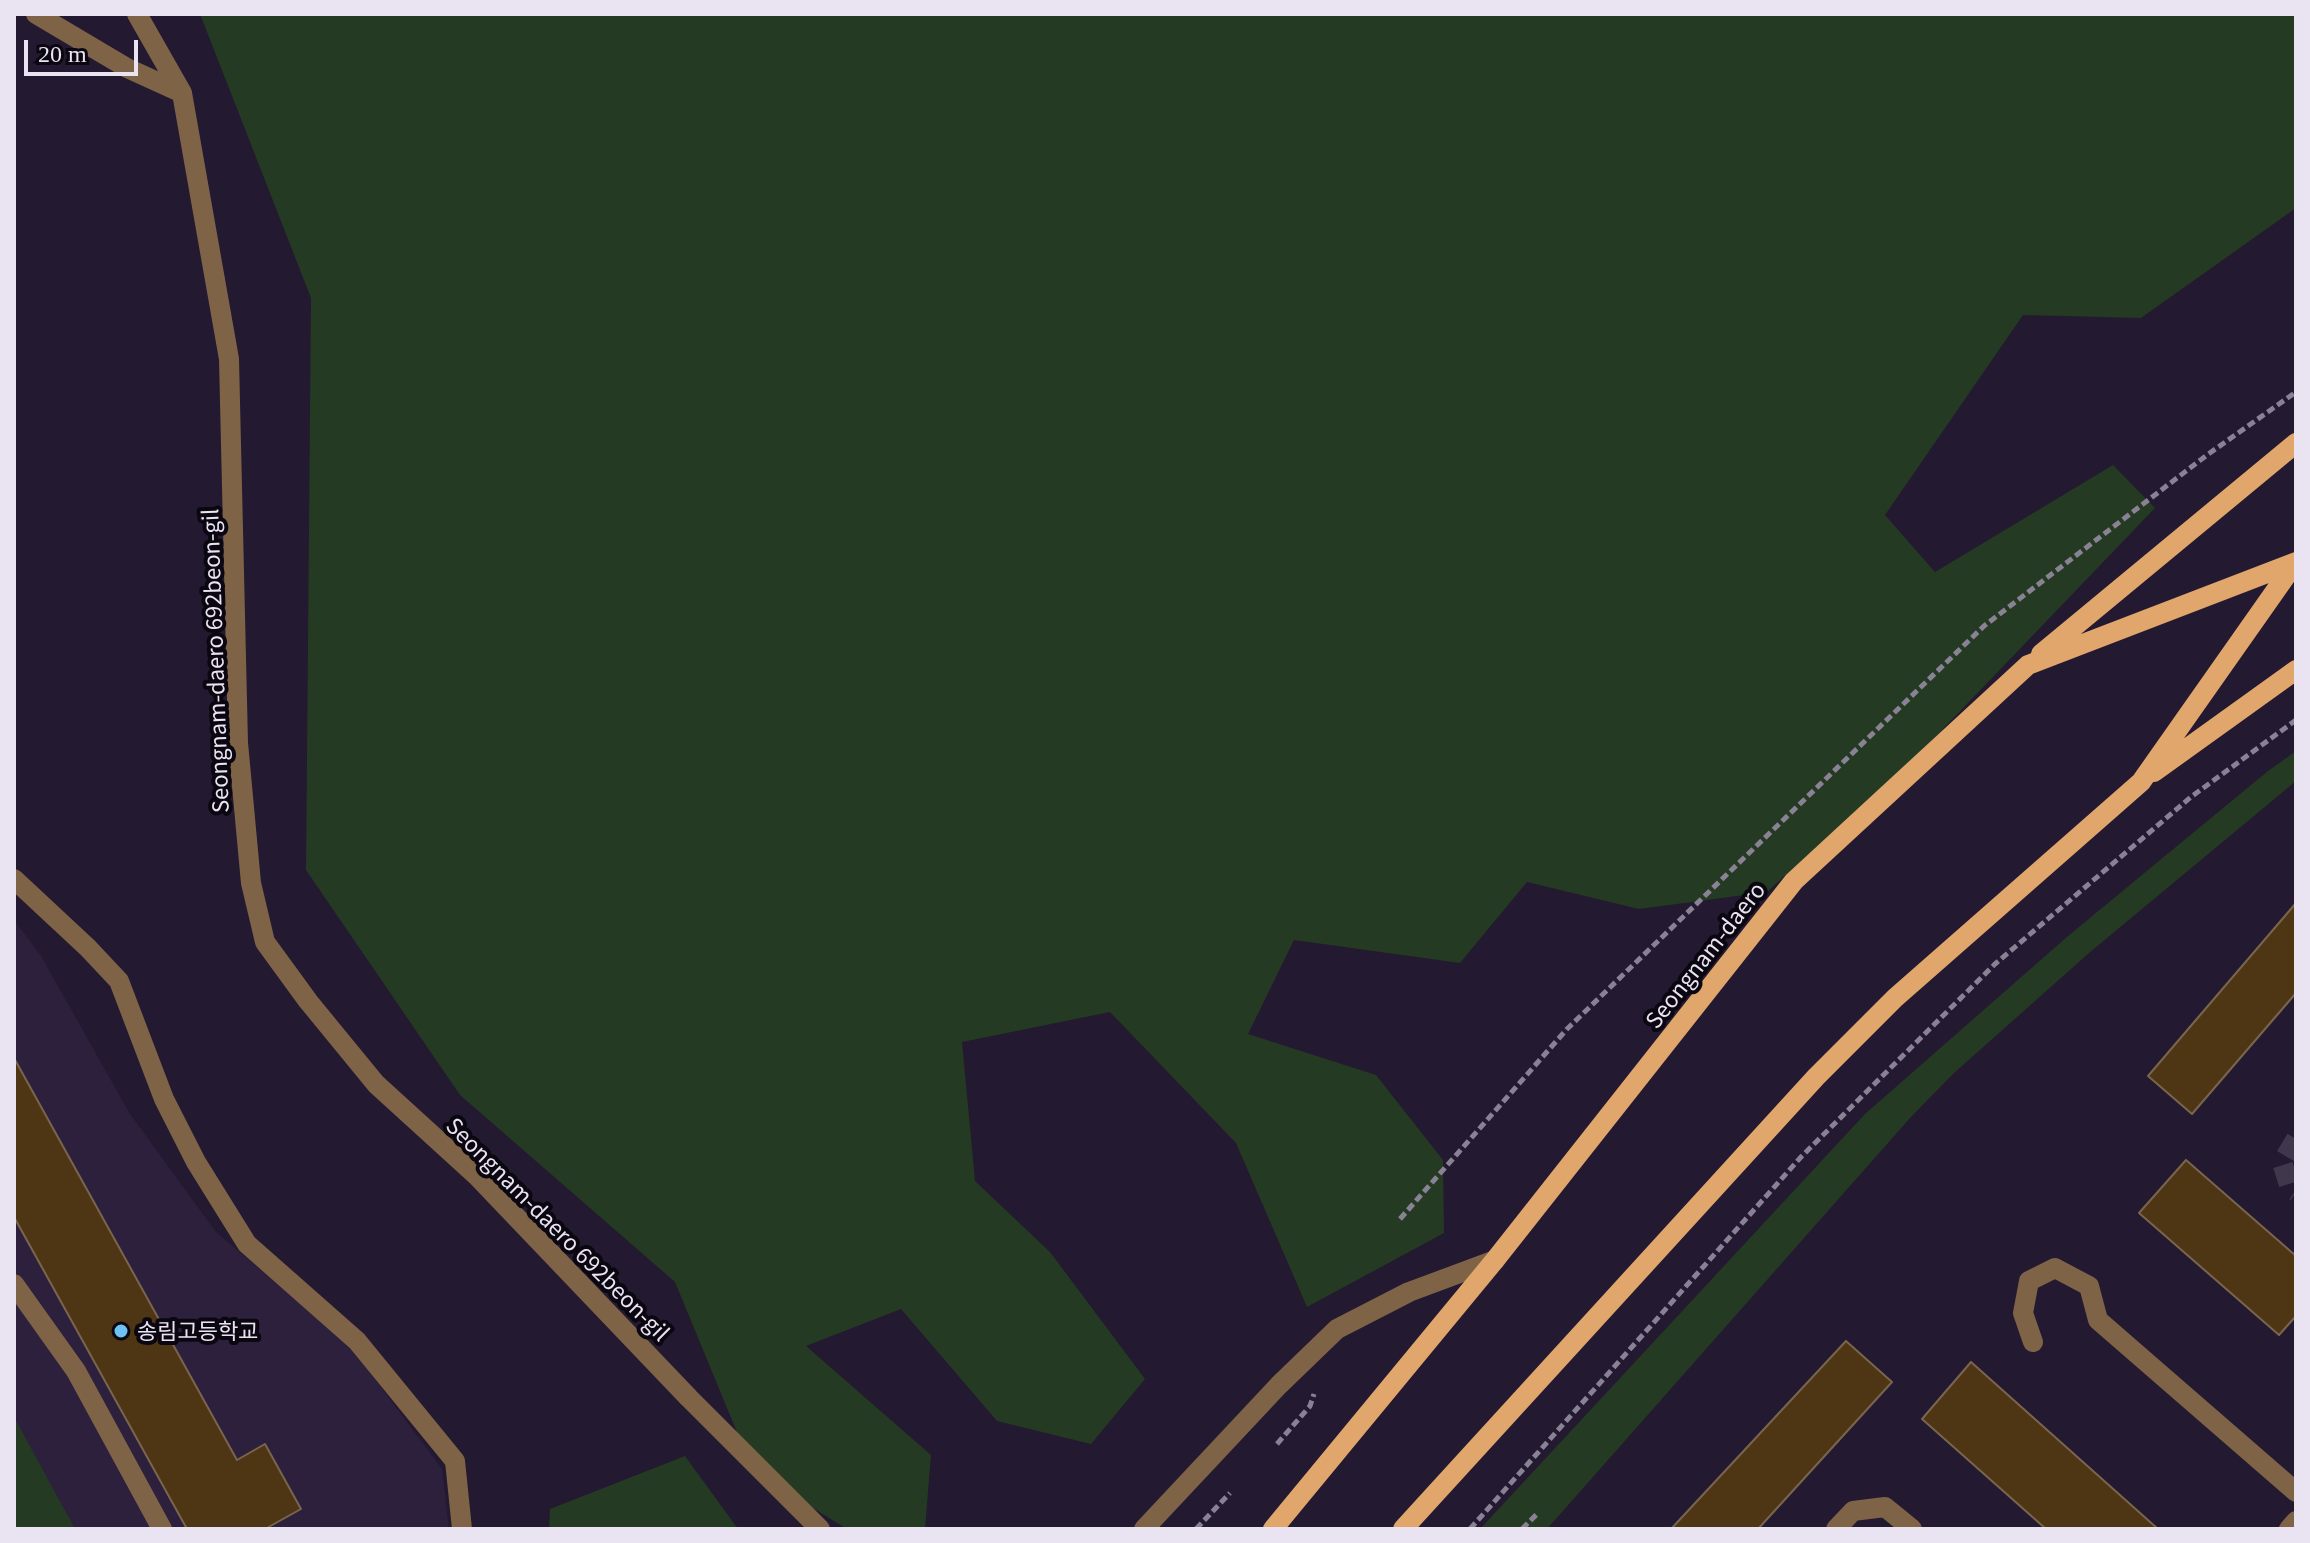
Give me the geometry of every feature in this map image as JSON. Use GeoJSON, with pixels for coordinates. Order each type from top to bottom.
{"type":"FeatureCollection","features":[{"type":"Feature","properties":{"kind":"main road"},"geometry":{"type":"LineString","coordinates":[[2028,665],[2296,443]]}},
{"type":"Feature","properties":{"kind":"main road","name":"Seongnam-daero"},"geometry":{"type":"LineString","coordinates":[[1273,1529],[1495,1260],[1794,881],[2028,665],[2296,563]]}},
{"type":"Feature","properties":{"kind":"main road","name":"Seongnam-daero"},"geometry":{"type":"LineString","coordinates":[[1403,1529],[1816,1077],[1895,998],[2141,782],[2296,563]]}},
{"type":"Feature","properties":{"kind":"main road"},"geometry":{"type":"LineString","coordinates":[[2141,782],[2296,670]]}},
{"type":"Feature","properties":{"kind":"street"},"geometry":{"type":"LineString","coordinates":[[36,14],[127,68],[182,93]]}},
{"type":"Feature","properties":{"kind":"street","name":"Seongnam-daero 692beon-gil"},"geometry":{"type":"LineString","coordinates":[[137,14],[182,93],[229,359],[238,743],[251,883],[265,942],[308,1001],[376,1084],[477,1176],[689,1398],[820,1529]]}},
{"type":"Feature","properties":{"kind":"street"},"geometry":{"type":"LineString","coordinates":[[14,879],[119,981],[164,1099],[196,1162],[247,1244],[357,1341],[455,1461],[462,1529]]}},
{"type":"Feature","properties":{"kind":"street"},"geometry":{"type":"LineString","coordinates":[[1144,1529],[1279,1385],[1337,1329],[1409,1292],[1495,1260]]}},
{"type":"Feature","properties":{"kind":"street"},"geometry":{"type":"LineString","coordinates":[[2033,1342],[2023,1313],[2029,1281],[2055,1268],[2089,1286],[2098,1320],[2296,1492]]}},
{"type":"Feature","properties":{"kind":"street"},"geometry":{"type":"LineString","coordinates":[[14,1284],[76,1371],[162,1529]]}},
{"type":"Feature","properties":{"kind":"street"},"geometry":{"type":"LineString","coordinates":[[1836,1529],[1853,1511],[1885,1507],[1912,1529]]}},
{"type":"Feature","properties":{"kind":"street"},"geometry":{"type":"LineString","coordinates":[[2289,1529],[2296,1521]]}},
{"type":"Feature","properties":{"kind":"path"},"geometry":{"type":"LineString","coordinates":[[1400,1219],[1567,1029],[1984,626],[2207,455],[2296,392]]}},
{"type":"Feature","properties":{"kind":"path"},"geometry":{"type":"LineString","coordinates":[[1470,1529],[1801,1157],[1995,964],[2191,797],[2296,720]]}},
{"type":"Feature","properties":{"kind":"path"},"geometry":{"type":"LineString","coordinates":[[1277,1444],[1310,1406]]}},
{"type":"Feature","properties":{"kind":"path"},"geometry":{"type":"LineString","coordinates":[[1196,1529],[1230,1493]]}},
{"type":"Feature","properties":{"kind":"path"},"geometry":{"type":"LineString","coordinates":[[1522,1529],[1539,1512]]}},
{"type":"Feature","properties":{"kind":"shaded area"},"geometry":{"type":"Polygon","coordinates":[[[14,920],[41,956],[130,1114],[216,1232],[351,1347],[442,1469],[449,1529],[14,1529],[14,920]]]}},
{"type":"Feature","properties":{"kind":"green space"},"geometry":{"type":"Polygon","coordinates":[[[200,14],[2296,14],[2296,208],[2141,318],[2023,315],[1885,515],[1935,572],[2113,465],[2155,508],[1919,754],[1767,892],[1639,909],[1527,882],[1460,963],[1294,940],[1248,1034],[1376,1075],[1443,1160],[1444,1233],[1307,1307],[1236,1143],[1110,1012],[962,1042],[975,1181],[1050,1252],[1145,1379],[1091,1444],[997,1421],[901,1309],[806,1346],[931,1455],[925,1529],[847,1529],[753,1471],[675,1282],[460,1095],[306,870],[311,298],[200,14]]]}},
{"type":"Feature","properties":{"kind":"green space"},"geometry":{"type":"Polygon","coordinates":[[[2296,751],[2296,781],[2089,953],[1954,1073],[1910,1118],[1547,1529],[1480,1529],[1865,1114],[2068,936],[2296,751]]]}},
{"type":"Feature","properties":{"kind":"green space"},"geometry":{"type":"Polygon","coordinates":[[[14,1417],[75,1529],[14,1529],[14,1417]]]}},
{"type":"Feature","properties":{"kind":"green space"},"geometry":{"type":"Polygon","coordinates":[[[685,1456],[738,1529],[549,1529],[550,1509],[685,1456]]]}},
{"type":"Feature","properties":{"kind":"building"},"geometry":{"type":"Polygon","coordinates":[[[2296,903],[2296,993],[2192,1114],[2148,1076],[2296,903]]]}},
{"type":"Feature","properties":{"kind":"building","name":"송림고등학교"},"geometry":{"type":"Polygon","coordinates":[[[14,1058],[237,1460],[265,1444],[301,1509],[265,1529],[187,1529],[14,1217],[14,1058]]]}},
{"type":"Feature","properties":{"kind":"building"},"geometry":{"type":"Polygon","coordinates":[[[2186,1160],[2296,1256],[2296,1316],[2279,1335],[2139,1213],[2186,1160]]]}},
{"type":"Feature","properties":{"kind":"building"},"geometry":{"type":"Polygon","coordinates":[[[1846,1341],[1892,1382],[1758,1529],[1671,1529],[1846,1341]]]}},
{"type":"Feature","properties":{"kind":"building"},"geometry":{"type":"Polygon","coordinates":[[[1971,1362],[2158,1529],[2046,1529],[1922,1419],[1971,1362]]]}},
{"type":"Feature","properties":{"kind":"tunnel"},"geometry":{"type":"LineString","coordinates":[[2296,1139],[2282,1162],[2290,1188],[2296,1192]]}},
{"type":"Feature","properties":{"kind":"place","name":"송림고등학교"},"geometry":{"type":"Point","coordinates":[121,1331]}}]}
